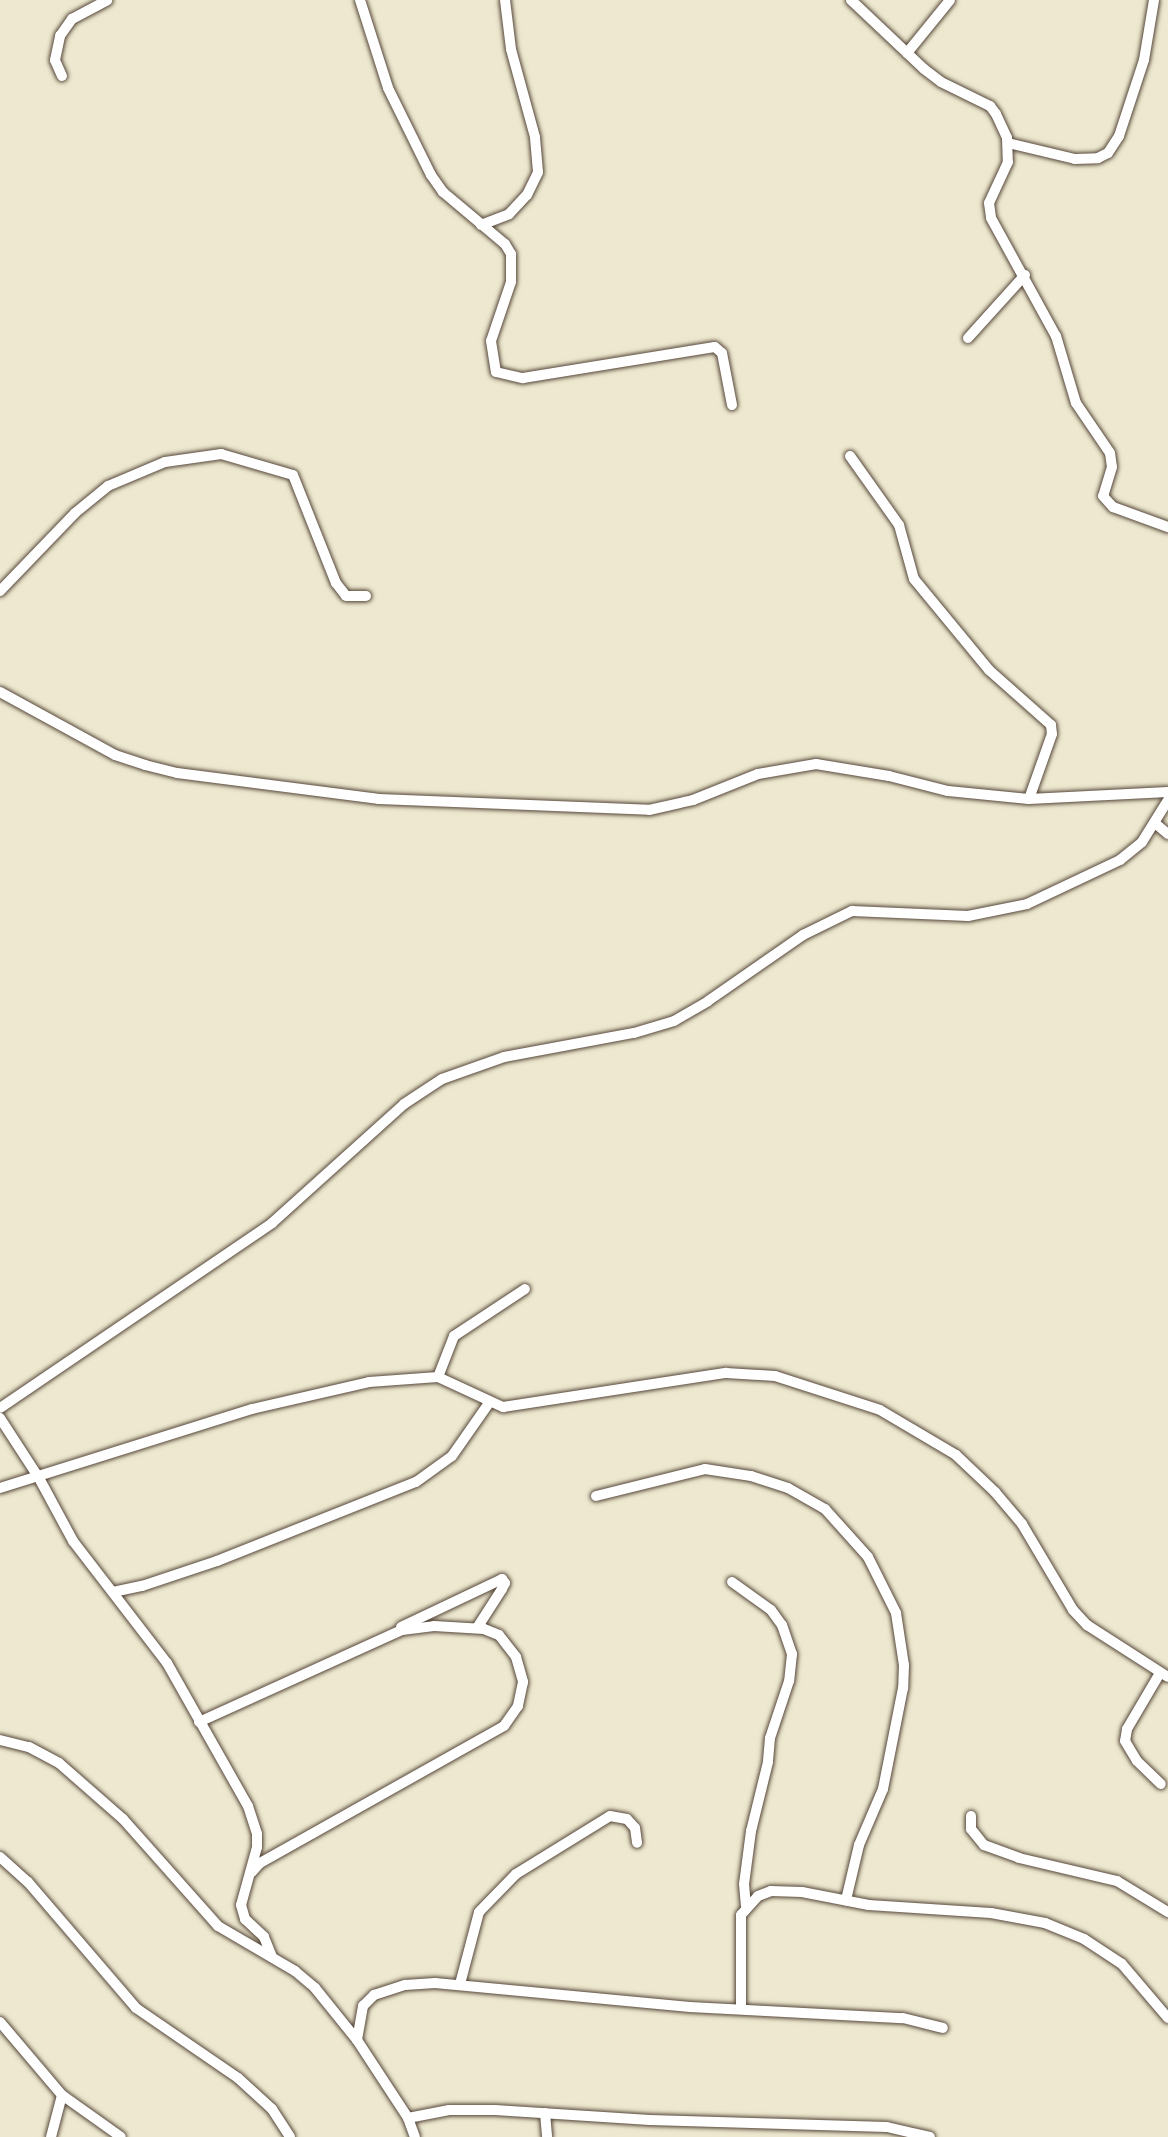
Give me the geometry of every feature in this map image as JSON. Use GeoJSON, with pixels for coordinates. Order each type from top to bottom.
{"type":"FeatureCollection","features":[{"type":"Feature","properties":{"kind":"street"},"geometry":{"type":"LineString","coordinates":[[62,76],[55,60],[60,36],[72,19],[107,0]]}},
{"type":"Feature","properties":{"kind":"street"},"geometry":{"type":"LineString","coordinates":[[360,0],[388,88],[417,152],[443,192],[505,244],[512,264],[506,299],[491,341],[496,372],[523,378],[715,347],[722,353],[732,405]]}},
{"type":"Feature","properties":{"kind":"street"},"geometry":{"type":"LineString","coordinates":[[481,225],[509,214],[527,195],[538,172],[535,137],[511,49],[505,0]]}},
{"type":"Feature","properties":{"kind":"street"},"geometry":{"type":"LineString","coordinates":[[851,0],[941,82],[990,106],[1004,127],[1008,162],[989,210],[1056,336],[1076,403],[1110,453],[1112,467],[1102,492],[1107,503],[1168,527]]}},
{"type":"Feature","properties":{"kind":"street"},"geometry":{"type":"LineString","coordinates":[[907,53],[950,0]]}},
{"type":"Feature","properties":{"kind":"street"},"geometry":{"type":"LineString","coordinates":[[1008,143],[1075,159],[1098,158],[1108,153],[1119,136],[1144,60],[1154,0]]}},
{"type":"Feature","properties":{"kind":"street"},"geometry":{"type":"LineString","coordinates":[[968,338],[1025,275]]}},
{"type":"Feature","properties":{"kind":"street"},"geometry":{"type":"LineString","coordinates":[[0,591],[75,513],[108,486],[165,462],[221,454],[293,475],[336,583],[346,596],[366,596]]}},
{"type":"Feature","properties":{"kind":"street"},"geometry":{"type":"LineString","coordinates":[[850,456],[899,525],[914,579],[989,670],[1051,725],[1052,734],[1029,799]]}},
{"type":"Feature","properties":{"kind":"street"},"geometry":{"type":"LineString","coordinates":[[0,692],[115,755],[145,765],[177,773],[379,799],[649,810],[693,800],[758,774],[816,764],[889,776],[948,791],[1029,799],[1138,796],[1165,807]]}},
{"type":"Feature","properties":{"kind":"street"},"geometry":{"type":"LineString","coordinates":[[1165,807],[1168,834]]}},
{"type":"Feature","properties":{"kind":"street"},"geometry":{"type":"LineString","coordinates":[[0,1408],[272,1223],[404,1104],[442,1079],[504,1057],[634,1033],[674,1021],[803,935],[852,911],[968,916],[1027,904],[1120,860],[1165,807]]}},
{"type":"Feature","properties":{"kind":"street"},"geometry":{"type":"LineString","coordinates":[[438,1377],[454,1336],[525,1289]]}},
{"type":"Feature","properties":{"kind":"street"},"geometry":{"type":"LineString","coordinates":[[0,1488],[39,1478],[86,1458],[311,1393],[409,1376],[438,1377],[503,1407],[640,1385],[748,1373],[792,1381],[880,1410],[924,1434],[972,1469],[1022,1524],[1073,1610],[1087,1625],[1164,1675],[1127,1729],[1125,1741],[1137,1761],[1161,1784]]}},
{"type":"Feature","properties":{"kind":"street"},"geometry":{"type":"LineString","coordinates":[[113,1592],[142,1586],[217,1561],[416,1482],[452,1456],[489,1403]]}},
{"type":"Feature","properties":{"kind":"street"},"geometry":{"type":"LineString","coordinates":[[0,1418],[39,1478],[73,1541],[167,1663],[254,1824],[257,1847],[252,1872],[241,1897],[242,1912],[264,1937],[272,1957]]}},
{"type":"Feature","properties":{"kind":"street"},"geometry":{"type":"LineString","coordinates":[[596,1496],[705,1469],[751,1476],[788,1488],[825,1509],[868,1557],[896,1613],[904,1665],[903,1688],[883,1789],[859,1845],[846,1900]]}},
{"type":"Feature","properties":{"kind":"street"},"geometry":{"type":"LineString","coordinates":[[199,1722],[502,1579],[505,1583],[502,1589],[477,1628]]}},
{"type":"Feature","properties":{"kind":"street"},"geometry":{"type":"LineString","coordinates":[[732,1582],[771,1610],[782,1625],[792,1654],[783,1708],[770,1738],[768,1762],[751,1831],[744,1884],[746,1906],[738,1930],[741,2007]]}},
{"type":"Feature","properties":{"kind":"street"},"geometry":{"type":"LineString","coordinates":[[252,1872],[260,1863],[504,1726],[518,1706],[523,1682],[516,1657],[499,1635],[477,1628],[434,1626],[402,1630],[379,1639]]}},
{"type":"Feature","properties":{"kind":"street"},"geometry":{"type":"LineString","coordinates":[[0,1740],[29,1747],[80,1780],[123,1819],[218,1926],[272,1957],[315,1988],[357,2040],[408,2118],[415,2137]]}},
{"type":"Feature","properties":{"kind":"street"},"geometry":{"type":"LineString","coordinates":[[460,1984],[479,1912],[516,1874],[610,1816],[627,1819],[635,1828],[637,1843]]}},
{"type":"Feature","properties":{"kind":"street"},"geometry":{"type":"LineString","coordinates":[[971,1816],[971,1829],[984,1845],[1019,1858],[1117,1881],[1168,1912]]}},
{"type":"Feature","properties":{"kind":"street"},"geometry":{"type":"LineString","coordinates":[[0,1857],[28,1882],[136,2008],[238,2078],[272,2109],[290,2137]]}},
{"type":"Feature","properties":{"kind":"street"},"geometry":{"type":"LineString","coordinates":[[746,1906],[771,1891],[802,1892],[940,1912],[991,1913],[1045,1923],[1084,1939],[1122,1964],[1168,2018]]}},
{"type":"Feature","properties":{"kind":"street"},"geometry":{"type":"LineString","coordinates":[[357,2040],[363,2006],[374,1995],[405,1985],[460,1984],[660,2004],[903,2018],[943,2028]]}},
{"type":"Feature","properties":{"kind":"street"},"geometry":{"type":"LineString","coordinates":[[0,2022],[62,2095],[121,2137]]}},
{"type":"Feature","properties":{"kind":"street"},"geometry":{"type":"LineString","coordinates":[[51,2137],[62,2095]]}},
{"type":"Feature","properties":{"kind":"street"},"geometry":{"type":"LineString","coordinates":[[408,2118],[449,2110],[545,2113],[887,2127],[930,2137]]}},
{"type":"Feature","properties":{"kind":"street"},"geometry":{"type":"LineString","coordinates":[[545,2113],[547,2137]]}}]}
